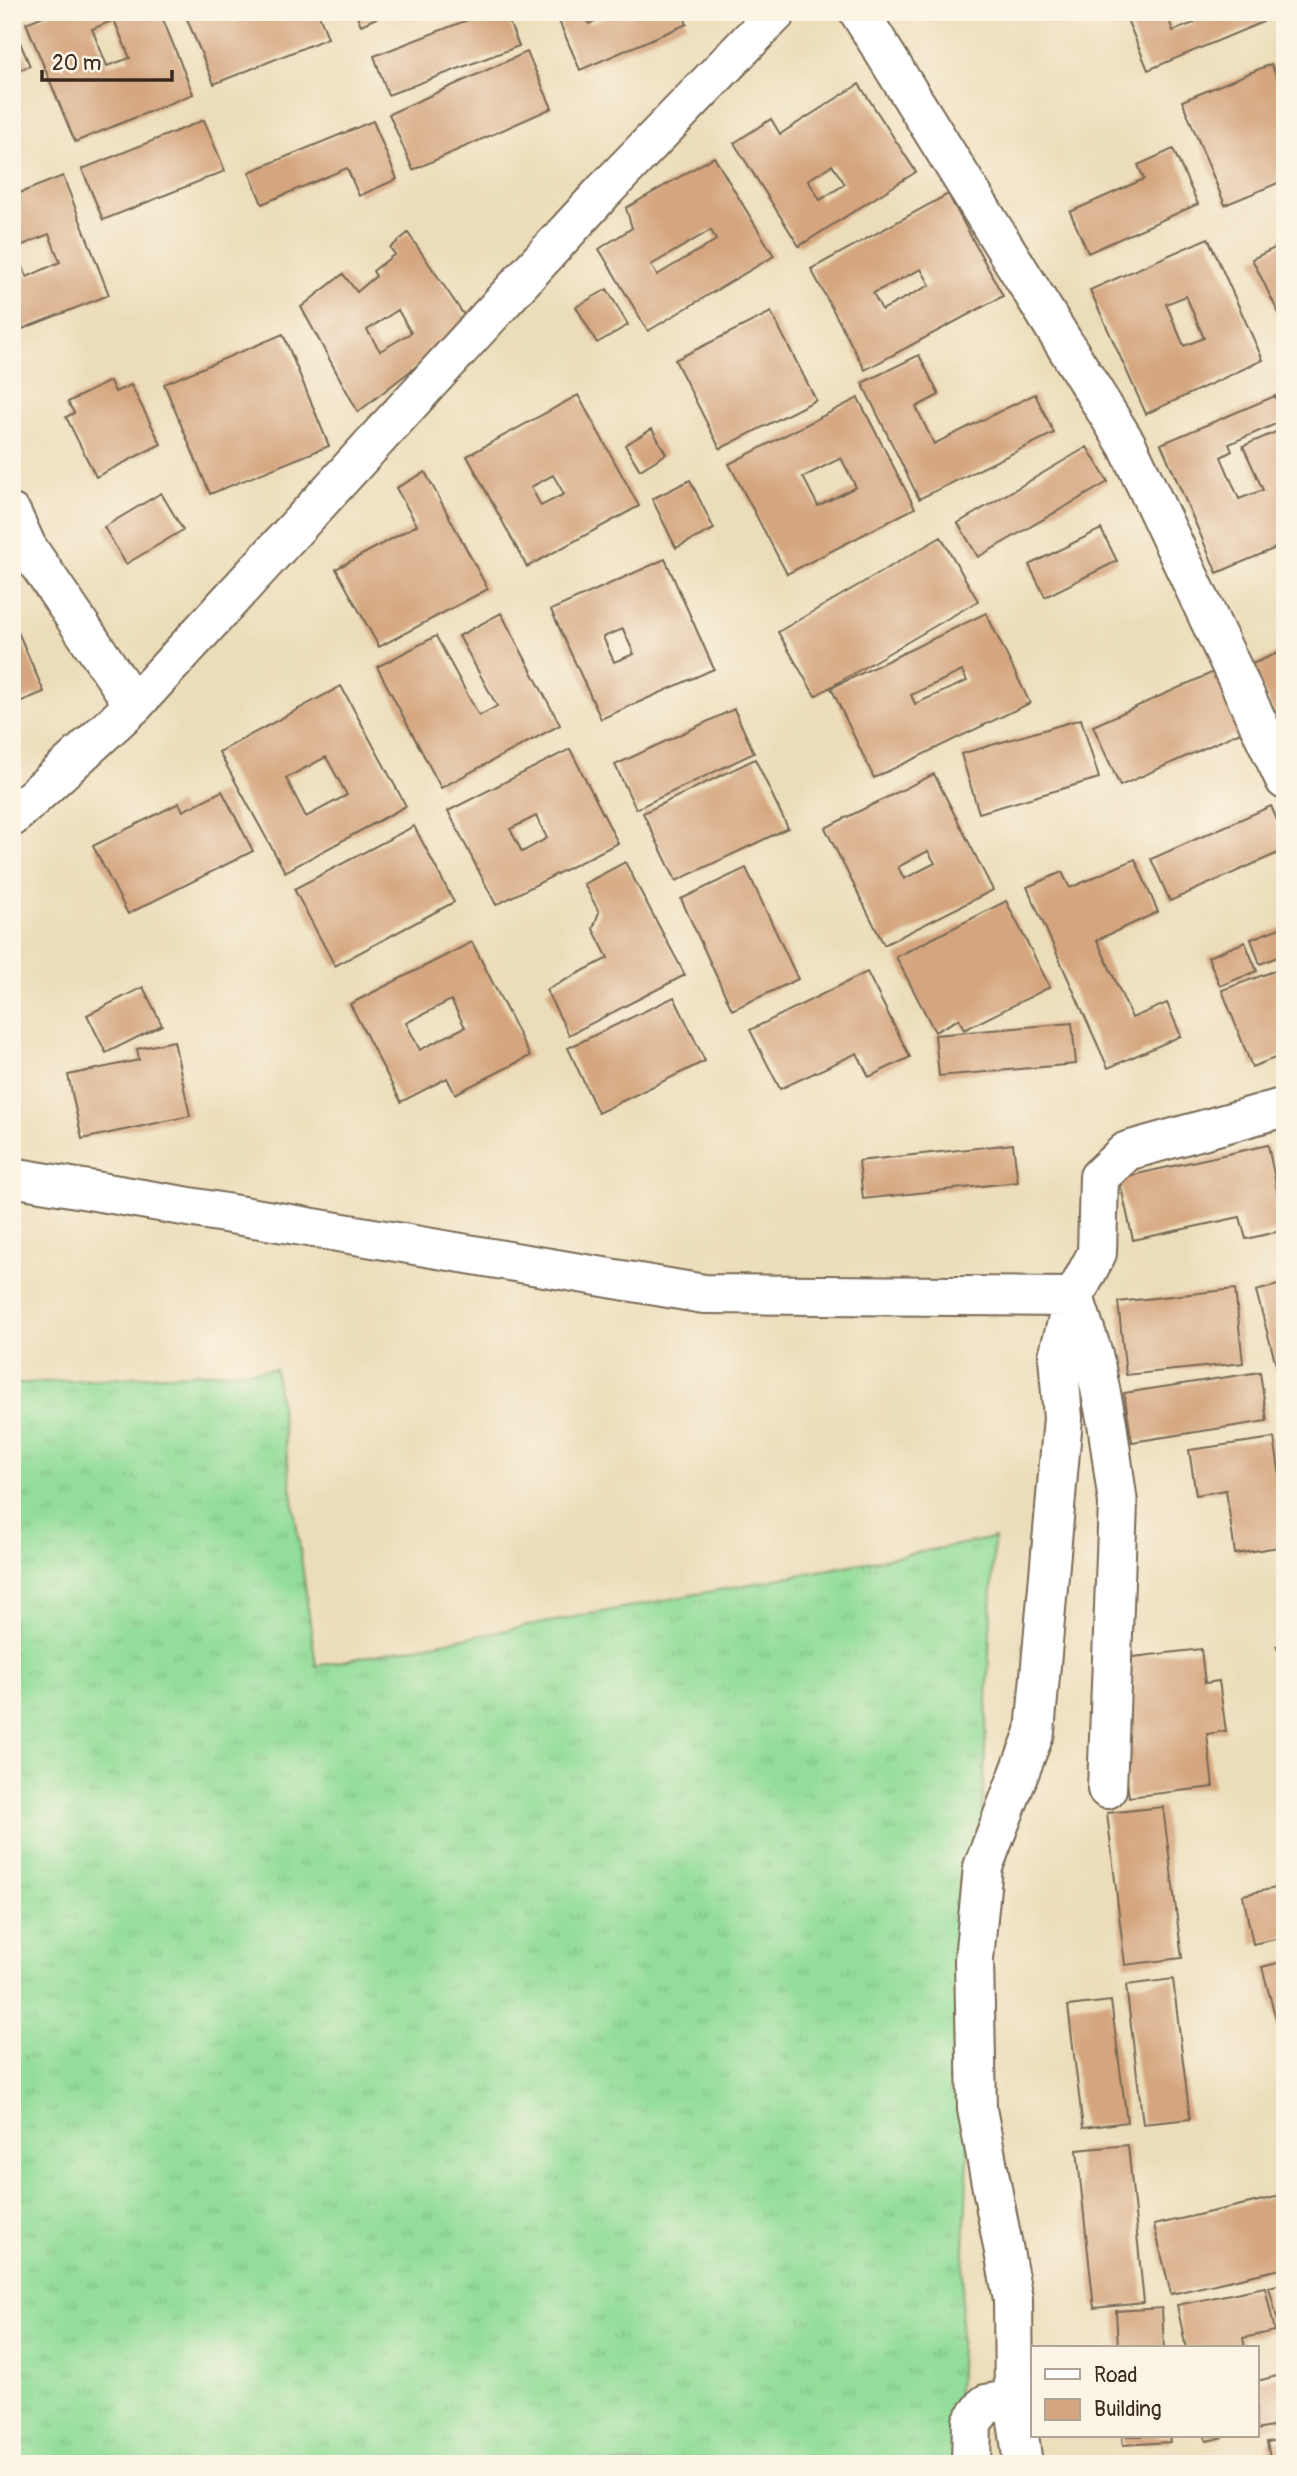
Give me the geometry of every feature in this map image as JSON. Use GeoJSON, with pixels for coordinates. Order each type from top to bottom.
{"type":"FeatureCollection","features":[{"type":"Feature","properties":{"kind":"street"},"geometry":{"type":"LineString","coordinates":[[12,817],[134,705],[603,192],[777,12]]}},
{"type":"Feature","properties":{"kind":"street"},"geometry":{"type":"LineString","coordinates":[[859,12],[1127,445],[1285,780]]}},
{"type":"Feature","properties":{"kind":"street"},"geometry":{"type":"LineString","coordinates":[[12,514],[27,548],[134,705]]}},
{"type":"Feature","properties":{"kind":"street"},"geometry":{"type":"LineString","coordinates":[[1023,2464],[1014,2399],[1013,2299],[977,2109],[974,1959],[984,1867],[1035,1732],[1062,1418],[1058,1356],[1074,1297],[1097,1253],[1099,1177],[1126,1151],[1285,1107]]}},
{"type":"Feature","properties":{"kind":"street"},"geometry":{"type":"LineString","coordinates":[[12,1177],[704,1294],[1074,1297]]}},
{"type":"Feature","properties":{"kind":"street"},"geometry":{"type":"LineString","coordinates":[[1074,1297],[1093,1354],[1107,1423],[1118,1503],[1107,1789]]}},
{"type":"Feature","properties":{"kind":"street"},"geometry":{"type":"LineString","coordinates":[[971,2464],[972,2422],[986,2404],[1014,2399]]}},
{"type":"Feature","properties":{"kind":"green space"},"geometry":{"type":"Polygon","coordinates":[[[275,1369],[316,1666],[994,1538],[955,2464],[12,2464],[12,1384],[275,1369]]]}},
{"type":"Feature","properties":{"kind":"building"},"geometry":{"type":"Polygon","coordinates":[[[53,12],[160,12],[193,94],[75,142],[26,23],[53,12]],[[114,20],[92,29],[107,66],[130,58],[114,20]]]}},
{"type":"Feature","properties":{"kind":"building"},"geometry":{"type":"Polygon","coordinates":[[[184,12],[318,12],[328,38],[214,84],[184,12]]]}},
{"type":"Feature","properties":{"kind":"building"},"geometry":{"type":"Polygon","coordinates":[[[355,12],[390,12],[361,25],[355,12]]]}},
{"type":"Feature","properties":{"kind":"building"},"geometry":{"type":"Polygon","coordinates":[[[488,12],[505,12],[519,46],[388,95],[374,56],[488,12]]]}},
{"type":"Feature","properties":{"kind":"building"},"geometry":{"type":"Polygon","coordinates":[[[555,12],[584,12],[589,24],[616,12],[682,12],[687,24],[580,70],[555,12]]]}},
{"type":"Feature","properties":{"kind":"building"},"geometry":{"type":"Polygon","coordinates":[[[1124,12],[1166,12],[1173,31],[1194,23],[1191,14],[1196,12],[1259,12],[1263,22],[1148,70],[1124,12]]]}},
{"type":"Feature","properties":{"kind":"building"},"geometry":{"type":"Polygon","coordinates":[[[12,24],[30,66],[12,73],[12,24]]]}},
{"type":"Feature","properties":{"kind":"building"},"geometry":{"type":"Polygon","coordinates":[[[527,52],[552,108],[413,170],[389,114],[527,52]]]}},
{"type":"Feature","properties":{"kind":"building"},"geometry":{"type":"Polygon","coordinates":[[[1271,64],[1285,95],[1285,180],[1225,205],[1182,101],[1271,64]]]}},
{"type":"Feature","properties":{"kind":"building"},"geometry":{"type":"Polygon","coordinates":[[[859,84],[916,172],[799,246],[734,143],[771,119],[780,134],[859,84]],[[832,165],[808,180],[820,200],[845,184],[832,165]]]}},
{"type":"Feature","properties":{"kind":"building"},"geometry":{"type":"Polygon","coordinates":[[[204,120],[225,171],[103,220],[82,169],[204,120]]]}},
{"type":"Feature","properties":{"kind":"building"},"geometry":{"type":"Polygon","coordinates":[[[373,121],[397,179],[359,196],[347,168],[262,204],[249,172],[373,121]]]}},
{"type":"Feature","properties":{"kind":"building"},"geometry":{"type":"Polygon","coordinates":[[[1173,149],[1198,204],[1088,253],[1070,212],[1144,179],[1138,165],[1173,149]]]}},
{"type":"Feature","properties":{"kind":"building"},"geometry":{"type":"Polygon","coordinates":[[[714,157],[774,256],[648,331],[599,249],[632,228],[626,208],[714,157]],[[711,230],[651,265],[657,275],[716,240],[711,230]]]}},
{"type":"Feature","properties":{"kind":"building"},"geometry":{"type":"Polygon","coordinates":[[[63,176],[109,295],[12,333],[12,196],[63,176]],[[49,234],[15,248],[27,277],[60,262],[49,234]]]}},
{"type":"Feature","properties":{"kind":"building"},"geometry":{"type":"Polygon","coordinates":[[[948,194],[1003,296],[865,370],[811,269],[948,194]],[[921,269],[873,293],[882,310],[930,285],[921,269]]]}},
{"type":"Feature","properties":{"kind":"building"},"geometry":{"type":"Polygon","coordinates":[[[408,233],[470,324],[358,412],[301,307],[343,274],[357,292],[376,276],[373,271],[395,254],[390,248],[408,233]],[[398,310],[367,330],[380,351],[411,333],[398,310]]]}},
{"type":"Feature","properties":{"kind":"building"},"geometry":{"type":"Polygon","coordinates":[[[1208,238],[1263,360],[1146,414],[1090,290],[1208,238]],[[1186,296],[1166,304],[1184,346],[1204,338],[1186,296]]]}},
{"type":"Feature","properties":{"kind":"building"},"geometry":{"type":"Polygon","coordinates":[[[1285,243],[1285,326],[1252,259],[1285,243]]]}},
{"type":"Feature","properties":{"kind":"building"},"geometry":{"type":"Polygon","coordinates":[[[607,289],[628,325],[597,343],[576,307],[607,289]]]}},
{"type":"Feature","properties":{"kind":"building"},"geometry":{"type":"Polygon","coordinates":[[[771,312],[816,400],[720,449],[675,360],[771,312]]]}},
{"type":"Feature","properties":{"kind":"building"},"geometry":{"type":"Polygon","coordinates":[[[283,334],[329,446],[210,494],[164,384],[283,334]]]}},
{"type":"Feature","properties":{"kind":"building"},"geometry":{"type":"Polygon","coordinates":[[[919,355],[939,395],[916,407],[934,444],[1035,394],[1054,433],[919,499],[862,383],[919,355]]]}},
{"type":"Feature","properties":{"kind":"building"},"geometry":{"type":"Polygon","coordinates":[[[110,381],[115,392],[131,385],[161,444],[96,477],[66,417],[74,413],[68,402],[110,381]]]}},
{"type":"Feature","properties":{"kind":"building"},"geometry":{"type":"Polygon","coordinates":[[[578,395],[639,506],[527,567],[467,456],[578,395]],[[553,475],[531,487],[541,506],[564,494],[553,475]]]}},
{"type":"Feature","properties":{"kind":"building"},"geometry":{"type":"Polygon","coordinates":[[[1275,396],[1285,420],[1229,444],[1232,451],[1221,457],[1239,499],[1263,490],[1243,446],[1285,428],[1285,544],[1217,573],[1161,444],[1275,396]]]}},
{"type":"Feature","properties":{"kind":"building"},"geometry":{"type":"Polygon","coordinates":[[[858,398],[915,508],[787,574],[729,464],[858,398]],[[841,458],[803,477],[818,506],[856,487],[841,458]]]}},
{"type":"Feature","properties":{"kind":"building"},"geometry":{"type":"Polygon","coordinates":[[[652,429],[666,454],[640,470],[625,445],[652,429]]]}},
{"type":"Feature","properties":{"kind":"building"},"geometry":{"type":"Polygon","coordinates":[[[1087,447],[1108,482],[978,557],[958,523],[1087,447]]]}},
{"type":"Feature","properties":{"kind":"building"},"geometry":{"type":"Polygon","coordinates":[[[425,472],[488,589],[379,647],[336,569],[417,525],[396,488],[425,472]]]}},
{"type":"Feature","properties":{"kind":"building"},"geometry":{"type":"Polygon","coordinates":[[[690,480],[714,529],[676,548],[652,499],[690,480]]]}},
{"type":"Feature","properties":{"kind":"building"},"geometry":{"type":"Polygon","coordinates":[[[161,493],[183,530],[126,564],[104,527],[161,493]]]}},
{"type":"Feature","properties":{"kind":"building"},"geometry":{"type":"Polygon","coordinates":[[[1101,529],[1117,561],[1045,597],[1029,565],[1101,529]]]}},
{"type":"Feature","properties":{"kind":"building"},"geometry":{"type":"Polygon","coordinates":[[[941,537],[978,601],[815,696],[778,632],[941,537]]]}},
{"type":"Feature","properties":{"kind":"building"},"geometry":{"type":"Polygon","coordinates":[[[665,559],[714,669],[601,719],[551,610],[665,559]],[[623,629],[603,637],[614,662],[634,654],[623,629]]]}},
{"type":"Feature","properties":{"kind":"building"},"geometry":{"type":"Polygon","coordinates":[[[501,613],[560,725],[441,788],[377,667],[436,636],[479,716],[497,706],[459,636],[501,613]]]}},
{"type":"Feature","properties":{"kind":"building"},"geometry":{"type":"Polygon","coordinates":[[[986,613],[1030,703],[874,778],[831,688],[986,613]],[[962,671],[911,695],[915,704],[967,681],[962,671]]]}},
{"type":"Feature","properties":{"kind":"building"},"geometry":{"type":"Polygon","coordinates":[[[12,618],[44,692],[12,705],[12,618]]]}},
{"type":"Feature","properties":{"kind":"building"},"geometry":{"type":"Polygon","coordinates":[[[1285,650],[1285,740],[1252,664],[1285,650]]]}},
{"type":"Feature","properties":{"kind":"building"},"geometry":{"type":"Polygon","coordinates":[[[1218,670],[1245,730],[1120,786],[1093,726],[1218,670]]]}},
{"type":"Feature","properties":{"kind":"building"},"geometry":{"type":"Polygon","coordinates":[[[341,686],[406,806],[285,872],[219,752],[341,686]],[[326,757],[286,778],[306,817],[347,795],[326,757]]]}},
{"type":"Feature","properties":{"kind":"building"},"geometry":{"type":"Polygon","coordinates":[[[734,709],[754,753],[636,809],[615,765],[734,709]]]}},
{"type":"Feature","properties":{"kind":"building"},"geometry":{"type":"Polygon","coordinates":[[[1081,719],[1099,778],[979,813],[961,754],[1081,719]]]}},
{"type":"Feature","properties":{"kind":"building"},"geometry":{"type":"Polygon","coordinates":[[[570,749],[618,843],[496,905],[448,811],[570,749]],[[536,816],[510,829],[522,852],[547,838],[536,816]]]}},
{"type":"Feature","properties":{"kind":"building"},"geometry":{"type":"Polygon","coordinates":[[[755,759],[788,828],[676,881],[643,813],[755,759]]]}},
{"type":"Feature","properties":{"kind":"building"},"geometry":{"type":"Polygon","coordinates":[[[934,774],[993,890],[884,945],[825,828],[934,774]],[[928,851],[898,867],[904,879],[935,863],[928,851]]]}},
{"type":"Feature","properties":{"kind":"building"},"geometry":{"type":"Polygon","coordinates":[[[222,791],[253,851],[128,914],[93,846],[179,803],[183,811],[222,791]]]}},
{"type":"Feature","properties":{"kind":"building"},"geometry":{"type":"Polygon","coordinates":[[[1271,806],[1285,838],[1285,850],[1170,901],[1151,859],[1271,806]]]}},
{"type":"Feature","properties":{"kind":"building"},"geometry":{"type":"Polygon","coordinates":[[[414,826],[454,902],[335,966],[294,889],[414,826]]]}},
{"type":"Feature","properties":{"kind":"building"},"geometry":{"type":"Polygon","coordinates":[[[1135,859],[1158,912],[1097,940],[1132,1018],[1167,1003],[1181,1036],[1108,1068],[1027,887],[1062,872],[1070,888],[1135,859]]]}},
{"type":"Feature","properties":{"kind":"building"},"geometry":{"type":"Polygon","coordinates":[[[625,862],[685,975],[569,1035],[546,990],[608,958],[593,929],[599,912],[584,884],[625,862]]]}},
{"type":"Feature","properties":{"kind":"building"},"geometry":{"type":"Polygon","coordinates":[[[746,868],[798,979],[732,1010],[681,899],[746,868]]]}},
{"type":"Feature","properties":{"kind":"building"},"geometry":{"type":"Polygon","coordinates":[[[1006,901],[1050,987],[964,1030],[959,1019],[935,1032],[896,957],[1006,901]]]}},
{"type":"Feature","properties":{"kind":"building"},"geometry":{"type":"Polygon","coordinates":[[[1285,926],[1285,954],[1260,964],[1251,939],[1285,926]]]}},
{"type":"Feature","properties":{"kind":"building"},"geometry":{"type":"Polygon","coordinates":[[[472,942],[530,1056],[455,1094],[447,1078],[401,1102],[350,1004],[472,942]],[[451,1000],[406,1023],[420,1050],[465,1027],[451,1000]]]}},
{"type":"Feature","properties":{"kind":"building"},"geometry":{"type":"Polygon","coordinates":[[[1245,942],[1257,971],[1220,986],[1208,957],[1245,942]]]}},
{"type":"Feature","properties":{"kind":"building"},"geometry":{"type":"Polygon","coordinates":[[[1285,967],[1285,1054],[1252,1067],[1222,990],[1285,967]]]}},
{"type":"Feature","properties":{"kind":"building"},"geometry":{"type":"Polygon","coordinates":[[[867,972],[910,1057],[869,1077],[857,1053],[780,1089],[750,1030],[867,972]]]}},
{"type":"Feature","properties":{"kind":"building"},"geometry":{"type":"Polygon","coordinates":[[[143,987],[162,1025],[106,1053],[87,1015],[143,987]]]}},
{"type":"Feature","properties":{"kind":"building"},"geometry":{"type":"Polygon","coordinates":[[[674,997],[705,1061],[598,1113],[568,1048],[674,997]]]}},
{"type":"Feature","properties":{"kind":"building"},"geometry":{"type":"Polygon","coordinates":[[[1072,1023],[1076,1064],[939,1076],[935,1035],[1072,1023]]]}},
{"type":"Feature","properties":{"kind":"building"},"geometry":{"type":"Polygon","coordinates":[[[174,1041],[190,1116],[82,1139],[68,1075],[139,1060],[137,1049],[174,1041]]]}},
{"type":"Feature","properties":{"kind":"building"},"geometry":{"type":"Polygon","coordinates":[[[1013,1144],[1018,1182],[863,1199],[859,1161],[1013,1144]]]}},
{"type":"Feature","properties":{"kind":"building"},"geometry":{"type":"Polygon","coordinates":[[[1268,1145],[1285,1230],[1246,1239],[1240,1217],[1133,1240],[1119,1178],[1268,1145]]]}},
{"type":"Feature","properties":{"kind":"building"},"geometry":{"type":"Polygon","coordinates":[[[1285,1283],[1285,1394],[1284,1394],[1256,1291],[1285,1283]]]}},
{"type":"Feature","properties":{"kind":"building"},"geometry":{"type":"Polygon","coordinates":[[[1235,1289],[1243,1363],[1126,1375],[1118,1302],[1235,1289]]]}},
{"type":"Feature","properties":{"kind":"building"},"geometry":{"type":"Polygon","coordinates":[[[1260,1372],[1267,1421],[1132,1442],[1124,1393],[1260,1372]]]}},
{"type":"Feature","properties":{"kind":"building"},"geometry":{"type":"Polygon","coordinates":[[[1274,1438],[1285,1507],[1285,1546],[1235,1554],[1226,1490],[1196,1495],[1189,1450],[1274,1438]]]}},
{"type":"Feature","properties":{"kind":"building"},"geometry":{"type":"Polygon","coordinates":[[[1285,1642],[1285,1664],[1276,1646],[1285,1642]]]}},
{"type":"Feature","properties":{"kind":"building"},"geometry":{"type":"Polygon","coordinates":[[[1201,1649],[1205,1683],[1219,1681],[1226,1731],[1207,1734],[1213,1787],[1129,1797],[1116,1694],[1125,1658],[1201,1649]]]}},
{"type":"Feature","properties":{"kind":"building"},"geometry":{"type":"Polygon","coordinates":[[[1163,1807],[1182,1958],[1125,1965],[1107,1813],[1163,1807]]]}},
{"type":"Feature","properties":{"kind":"building"},"geometry":{"type":"Polygon","coordinates":[[[1285,1886],[1285,1937],[1253,1944],[1243,1895],[1285,1886]]]}},
{"type":"Feature","properties":{"kind":"building"},"geometry":{"type":"Polygon","coordinates":[[[1285,1961],[1285,2049],[1284,2049],[1262,1967],[1285,1961]]]}},
{"type":"Feature","properties":{"kind":"building"},"geometry":{"type":"Polygon","coordinates":[[[1173,1979],[1190,2119],[1143,2124],[1126,1985],[1173,1979]]]}},
{"type":"Feature","properties":{"kind":"building"},"geometry":{"type":"Polygon","coordinates":[[[1111,2001],[1127,2122],[1083,2128],[1068,2006],[1111,2001]]]}},
{"type":"Feature","properties":{"kind":"building"},"geometry":{"type":"Polygon","coordinates":[[[1128,2145],[1144,2303],[1094,2308],[1077,2150],[1128,2145]]]}},
{"type":"Feature","properties":{"kind":"building"},"geometry":{"type":"Polygon","coordinates":[[[1285,2195],[1285,2268],[1171,2294],[1154,2225],[1285,2195]]]}},
{"type":"Feature","properties":{"kind":"building"},"geometry":{"type":"Polygon","coordinates":[[[1285,2283],[1285,2345],[1284,2345],[1269,2287],[1285,2283]]]}},
{"type":"Feature","properties":{"kind":"building"},"geometry":{"type":"Polygon","coordinates":[[[1265,2287],[1275,2331],[1243,2338],[1245,2346],[1186,2346],[1177,2305],[1265,2287]]]}},
{"type":"Feature","properties":{"kind":"building"},"geometry":{"type":"Polygon","coordinates":[[[1162,2308],[1164,2346],[1118,2346],[1116,2311],[1162,2308]]]}},
{"type":"Feature","properties":{"kind":"building"},"geometry":{"type":"Polygon","coordinates":[[[1285,2374],[1285,2424],[1258,2430],[1258,2381],[1285,2374]]]}},
{"type":"Feature","properties":{"kind":"building"},"geometry":{"type":"Polygon","coordinates":[[[1122,2438],[1169,2438],[1170,2442],[1123,2445],[1122,2438]]]}},
{"type":"Feature","properties":{"kind":"building"},"geometry":{"type":"Polygon","coordinates":[[[1285,2439],[1285,2464],[1271,2464],[1267,2442],[1285,2439]]]}},
{"type":"Feature","properties":{"kind":"building"},"geometry":{"type":"Polygon","coordinates":[[[1203,2456],[1205,2464],[1175,2464],[1175,2463],[1203,2456]]]}}]}
